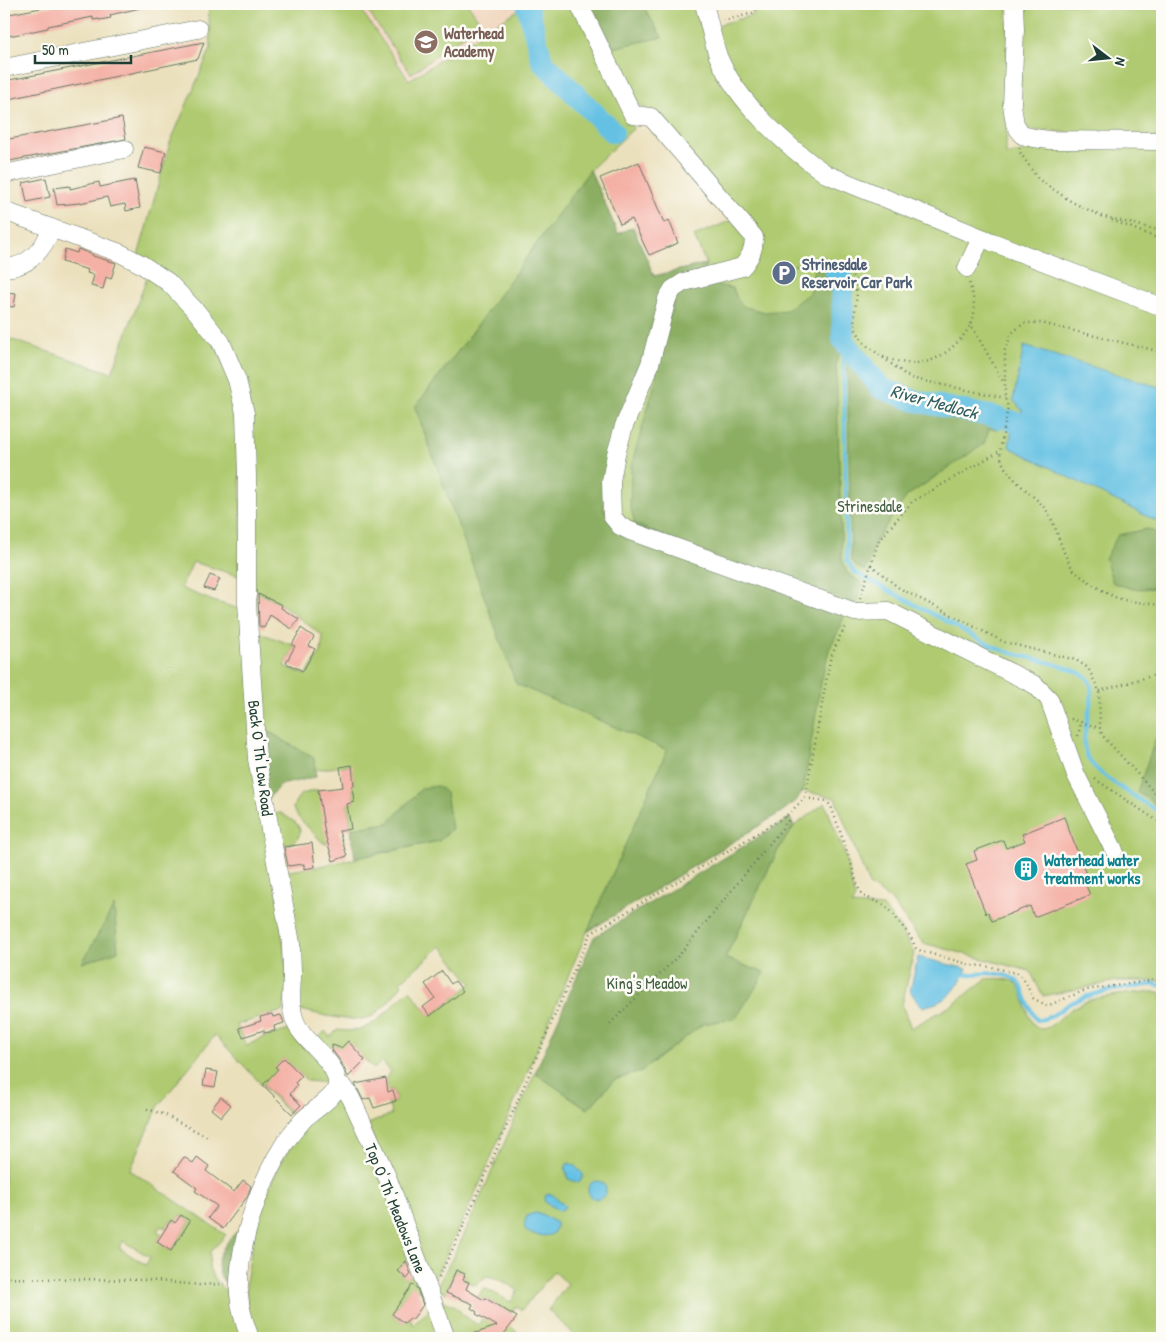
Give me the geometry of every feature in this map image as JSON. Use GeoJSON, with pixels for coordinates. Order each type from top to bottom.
{"type":"FeatureCollection","features":[{"type":"Feature","properties":{"kind":"street"},"geometry":{"type":"LineString","coordinates":[[579,4],[633,115],[651,118],[754,238],[754,247],[748,260],[742,267],[684,282],[673,289],[667,299],[650,364],[624,426],[616,454],[611,481],[612,516],[620,526],[630,531],[855,612],[888,612],[1035,685],[1050,699],[1076,775],[1114,850]]}},
{"type":"Feature","properties":{"kind":"street"},"geometry":{"type":"LineString","coordinates":[[704,4],[718,55],[727,74],[749,105],[804,158],[826,174],[981,238],[1162,306]]}},
{"type":"Feature","properties":{"kind":"street"},"geometry":{"type":"LineString","coordinates":[[1014,4],[1015,30],[1012,106],[1015,124],[1022,135],[1049,140],[1162,141]]}},
{"type":"Feature","properties":{"kind":"street"},"geometry":{"type":"LineString","coordinates":[[4,68],[198,29]]}},
{"type":"Feature","properties":{"kind":"street"},"geometry":{"type":"LineString","coordinates":[[4,174],[124,149]]}},
{"type":"Feature","properties":{"kind":"street","name":"Back O' Th' Low Road"},"geometry":{"type":"LineString","coordinates":[[4,211],[120,253],[168,282],[196,311],[221,342],[237,380],[245,413],[247,604],[257,759],[290,942],[292,972],[290,999],[294,1019],[299,1031],[330,1065],[337,1084]]}},
{"type":"Feature","properties":{"kind":"street"},"geometry":{"type":"LineString","coordinates":[[4,268],[12,268],[30,260],[47,240],[52,228]]}},
{"type":"Feature","properties":{"kind":"street"},"geometry":{"type":"LineString","coordinates":[[967,268],[981,238]]}},
{"type":"Feature","properties":{"kind":"street"},"geometry":{"type":"LineString","coordinates":[[250,1338],[239,1295],[243,1256],[253,1214],[268,1173],[283,1145],[306,1118],[335,1090],[337,1084]]}},
{"type":"Feature","properties":{"kind":"street","name":"Top O' Th' Meadows Lane"},"geometry":{"type":"LineString","coordinates":[[337,1084],[344,1087],[351,1098],[388,1178],[446,1338]]}},
{"type":"Feature","properties":{"kind":"path"},"geometry":{"type":"LineString","coordinates":[[710,24],[753,13],[759,4]]}},
{"type":"Feature","properties":{"kind":"path"},"geometry":{"type":"LineString","coordinates":[[1022,135],[1019,150],[1038,179],[1072,202],[1101,216],[1162,240]]}},
{"type":"Feature","properties":{"kind":"path"},"geometry":{"type":"LineString","coordinates":[[1101,216],[1162,231]]}},
{"type":"Feature","properties":{"kind":"path"},"geometry":{"type":"LineString","coordinates":[[793,271],[814,262],[828,262],[850,273],[855,280],[857,293],[854,319],[856,330],[865,344],[910,378],[1005,398]]}},
{"type":"Feature","properties":{"kind":"path"},"geometry":{"type":"LineString","coordinates":[[880,356],[902,363],[926,362],[948,352],[966,332],[975,314],[973,293],[967,277],[967,268]]}},
{"type":"Feature","properties":{"kind":"path"},"geometry":{"type":"LineString","coordinates":[[970,323],[1005,384]]}},
{"type":"Feature","properties":{"kind":"path"},"geometry":{"type":"LineString","coordinates":[[1162,352],[1042,323],[1024,323],[1012,333],[1006,350],[1005,398],[1008,407],[1000,451],[1000,457],[1006,470],[1047,512],[1057,531],[1069,563],[1077,574],[1116,598],[1162,606]]}},
{"type":"Feature","properties":{"kind":"path"},"geometry":{"type":"LineString","coordinates":[[864,585],[879,540],[912,502],[1000,451]]}},
{"type":"Feature","properties":{"kind":"path"},"geometry":{"type":"LineString","coordinates":[[429,1293],[432,1291],[459,1236],[590,934],[786,816],[806,798],[830,660],[840,636],[855,612]]}},
{"type":"Feature","properties":{"kind":"path"},"geometry":{"type":"LineString","coordinates":[[1099,691],[1162,674]]}},
{"type":"Feature","properties":{"kind":"path"},"geometry":{"type":"LineString","coordinates":[[1078,738],[1080,723],[1100,728]]}},
{"type":"Feature","properties":{"kind":"path"},"geometry":{"type":"LineString","coordinates":[[1094,778],[1162,824]]}},
{"type":"Feature","properties":{"kind":"path"},"geometry":{"type":"LineString","coordinates":[[806,798],[826,801],[830,806],[859,890],[864,896],[884,905],[890,910],[910,936],[916,948],[921,951],[971,965],[992,967],[1016,973],[1023,978],[1033,998],[1047,1006],[1086,990],[1156,980],[1162,982]]}},
{"type":"Feature","properties":{"kind":"path"},"geometry":{"type":"LineString","coordinates":[[610,1024],[681,953],[788,821],[786,816]]}},
{"type":"Feature","properties":{"kind":"path"},"geometry":{"type":"LineString","coordinates":[[147,1109],[163,1114],[208,1137]]}},
{"type":"Feature","properties":{"kind":"path"},"geometry":{"type":"LineString","coordinates":[[4,1278],[147,1280],[199,1285],[224,1284]]}},
{"type":"Feature","properties":{"kind":"shaded area","name":"Waterhead Academy"},"geometry":{"type":"Polygon","coordinates":[[[357,4],[527,4],[409,80],[357,4]]]}},
{"type":"Feature","properties":{"kind":"green space","name":"Strinesdale"},"geometry":{"type":"Polygon","coordinates":[[[208,4],[357,4],[409,80],[527,4],[574,4],[633,129],[590,170],[618,234],[633,227],[654,276],[706,264],[694,236],[739,217],[654,112],[640,106],[609,49],[661,37],[642,4],[694,4],[701,26],[718,25],[753,15],[753,10],[757,4],[1008,4],[1006,155],[1064,144],[1162,145],[1162,981],[1117,981],[1043,996],[1030,971],[923,943],[890,899],[869,885],[835,798],[803,791],[796,801],[781,812],[587,932],[481,1181],[431,1286],[368,1124],[392,1114],[388,1104],[396,1101],[393,1090],[385,1092],[386,1078],[390,1071],[382,1061],[374,1069],[348,1042],[341,1049],[336,1046],[332,1049],[332,1055],[339,1061],[335,1066],[315,1041],[325,1031],[330,1037],[337,1030],[351,1031],[371,1025],[410,990],[430,1016],[472,984],[441,946],[400,982],[402,985],[384,1006],[372,1016],[346,1019],[296,1009],[296,991],[301,983],[282,872],[439,841],[422,788],[388,823],[351,829],[347,804],[354,802],[351,765],[315,770],[313,758],[259,726],[255,631],[295,646],[284,666],[306,675],[321,652],[323,636],[282,605],[258,592],[253,585],[244,378],[138,256],[170,143],[211,48],[208,4]]]}},
{"type":"Feature","properties":{"kind":"green space","name":"Waterhead Academy"},"geometry":{"type":"Polygon","coordinates":[[[363,4],[468,4],[481,23],[411,74],[363,4]]]}},
{"type":"Feature","properties":{"kind":"green space"},"geometry":{"type":"Polygon","coordinates":[[[589,4],[642,4],[662,37],[609,49],[589,4]]]}},
{"type":"Feature","properties":{"kind":"green space"},"geometry":{"type":"Polygon","coordinates":[[[1019,4],[1162,4],[1162,138],[1027,130],[1020,118],[1019,4]]]}},
{"type":"Feature","properties":{"kind":"green space"},"geometry":{"type":"Polygon","coordinates":[[[590,170],[618,234],[633,227],[654,276],[706,264],[704,272],[680,279],[603,510],[844,615],[829,650],[822,677],[803,791],[796,801],[587,932],[667,750],[516,684],[415,407],[465,342],[590,170]]]}},
{"type":"Feature","properties":{"kind":"green space"},"geometry":{"type":"Polygon","coordinates":[[[820,268],[840,280],[841,350],[836,362],[842,559],[847,573],[862,583],[857,603],[853,607],[636,527],[630,506],[631,466],[655,383],[659,350],[677,293],[702,283],[733,288],[737,299],[745,307],[765,312],[787,310],[809,293],[814,269],[820,268]]]}},
{"type":"Feature","properties":{"kind":"green space"},"geometry":{"type":"Polygon","coordinates":[[[149,272],[169,288],[218,350],[233,391],[239,430],[242,577],[193,562],[181,588],[213,601],[243,610],[288,982],[283,1011],[236,1025],[247,1046],[259,1039],[289,1030],[301,1045],[325,1067],[329,1083],[307,1081],[284,1058],[276,1066],[280,1071],[263,1085],[292,1114],[313,1096],[318,1093],[328,1092],[294,1119],[215,1035],[159,1105],[130,1170],[226,1235],[210,1252],[209,1268],[215,1280],[235,1300],[245,1338],[4,1338],[4,337],[112,373],[149,272]],[[181,1215],[175,1223],[171,1220],[165,1228],[161,1226],[157,1231],[162,1234],[157,1242],[171,1251],[190,1221],[181,1215]],[[123,1241],[119,1248],[146,1265],[150,1257],[123,1241]]]}},
{"type":"Feature","properties":{"kind":"green space","name":"Strinesdale"},"geometry":{"type":"Polygon","coordinates":[[[847,349],[877,391],[916,405],[1000,421],[998,429],[989,429],[984,444],[907,496],[876,540],[866,571],[858,568],[851,559],[847,349]]]}},
{"type":"Feature","properties":{"kind":"green space"},"geometry":{"type":"Polygon","coordinates":[[[1148,529],[1162,535],[1162,588],[1133,589],[1113,583],[1105,559],[1118,535],[1148,529]]]}},
{"type":"Feature","properties":{"kind":"green space"},"geometry":{"type":"Polygon","coordinates":[[[259,726],[314,758],[316,777],[280,785],[267,800],[259,726]]]}},
{"type":"Feature","properties":{"kind":"green space"},"geometry":{"type":"Polygon","coordinates":[[[1162,726],[1162,809],[1137,792],[1162,726]]]}},
{"type":"Feature","properties":{"kind":"green space"},"geometry":{"type":"Polygon","coordinates":[[[438,786],[446,793],[452,829],[439,841],[355,858],[351,829],[388,823],[422,788],[438,786]]]}},
{"type":"Feature","properties":{"kind":"green space"},"geometry":{"type":"Polygon","coordinates":[[[318,790],[331,843],[323,843],[298,817],[293,809],[295,802],[301,794],[318,790]]]}},
{"type":"Feature","properties":{"kind":"green space"},"geometry":{"type":"Polygon","coordinates":[[[825,803],[845,855],[855,899],[851,905],[883,907],[899,926],[914,953],[902,1005],[911,1028],[954,1004],[986,979],[1005,979],[1016,983],[1020,988],[1032,1023],[1041,1029],[1054,1024],[1069,1010],[1090,1000],[1115,995],[1162,993],[1162,1338],[578,1338],[548,1310],[568,1284],[554,1271],[522,1310],[516,1306],[511,1313],[485,1298],[484,1300],[478,1297],[483,1289],[486,1289],[511,1302],[518,1290],[499,1279],[487,1276],[475,1285],[463,1280],[465,1274],[456,1270],[446,1293],[436,1289],[463,1237],[535,1073],[588,1109],[614,1080],[640,1072],[703,1024],[736,1018],[725,958],[778,850],[794,826],[825,803]]]}},
{"type":"Feature","properties":{"kind":"green space"},"geometry":{"type":"Polygon","coordinates":[[[281,813],[296,823],[300,829],[299,837],[295,842],[281,845],[274,814],[281,813]]]}},
{"type":"Feature","properties":{"kind":"green space","name":"King's Meadow"},"geometry":{"type":"Polygon","coordinates":[[[790,818],[794,826],[778,850],[725,958],[765,973],[736,1018],[703,1024],[640,1072],[614,1080],[588,1109],[535,1073],[594,937],[790,818]]]}},
{"type":"Feature","properties":{"kind":"green space"},"geometry":{"type":"Polygon","coordinates":[[[114,906],[118,951],[82,963],[114,906]]]}},
{"type":"Feature","properties":{"kind":"green space"},"geometry":{"type":"Polygon","coordinates":[[[339,1095],[347,1099],[413,1252],[398,1271],[407,1279],[410,1275],[423,1281],[425,1294],[418,1289],[414,1293],[409,1290],[392,1314],[404,1323],[410,1318],[414,1324],[429,1310],[443,1338],[255,1338],[248,1319],[246,1282],[255,1228],[272,1181],[295,1137],[339,1095]]]}},
{"type":"Feature","properties":{"kind":"green space"},"geometry":{"type":"Polygon","coordinates":[[[246,1223],[235,1290],[223,1280],[219,1272],[218,1263],[223,1248],[246,1223]]]}},
{"type":"Feature","properties":{"kind":"green space"},"geometry":{"type":"Polygon","coordinates":[[[441,1300],[455,1306],[463,1315],[478,1325],[484,1316],[510,1326],[517,1332],[511,1338],[498,1338],[496,1332],[490,1331],[451,1338],[441,1300]]]}},
{"type":"Feature","properties":{"kind":"water"},"geometry":{"type":"Polygon","coordinates":[[[1024,346],[1162,388],[1162,524],[1009,447],[1011,433],[1020,427],[1022,410],[1013,400],[1024,346]]]}},
{"type":"Feature","properties":{"kind":"water"},"geometry":{"type":"Polygon","coordinates":[[[918,957],[967,969],[950,995],[939,1002],[922,1007],[910,991],[918,957]]]}},
{"type":"Feature","properties":{"kind":"water"},"geometry":{"type":"Polygon","coordinates":[[[569,1163],[583,1174],[579,1183],[568,1179],[565,1169],[569,1163]]]}},
{"type":"Feature","properties":{"kind":"water"},"geometry":{"type":"Polygon","coordinates":[[[597,1181],[603,1184],[606,1190],[603,1196],[597,1199],[591,1196],[588,1190],[591,1184],[597,1181]]]}},
{"type":"Feature","properties":{"kind":"water"},"geometry":{"type":"Polygon","coordinates":[[[548,1194],[552,1194],[565,1206],[564,1208],[559,1211],[546,1203],[544,1200],[548,1194]]]}},
{"type":"Feature","properties":{"kind":"water"},"geometry":{"type":"Polygon","coordinates":[[[535,1213],[542,1214],[556,1223],[555,1231],[551,1235],[541,1236],[525,1229],[527,1216],[535,1213]]]}},
{"type":"Feature","properties":{"kind":"building"},"geometry":{"type":"Polygon","coordinates":[[[62,4],[139,4],[140,8],[110,15],[111,18],[93,20],[93,17],[4,37],[4,15],[62,4]]]}},
{"type":"Feature","properties":{"kind":"building"},"geometry":{"type":"Polygon","coordinates":[[[204,42],[198,59],[4,100],[4,81],[204,42]]]}},
{"type":"Feature","properties":{"kind":"building"},"geometry":{"type":"Polygon","coordinates":[[[122,118],[126,139],[4,162],[4,140],[122,118]]]}},
{"type":"Feature","properties":{"kind":"building"},"geometry":{"type":"Polygon","coordinates":[[[144,147],[166,152],[161,173],[138,168],[144,147]]]}},
{"type":"Feature","properties":{"kind":"building"},"geometry":{"type":"Polygon","coordinates":[[[639,162],[664,223],[669,220],[678,243],[649,255],[632,219],[620,224],[600,178],[639,162]]]}},
{"type":"Feature","properties":{"kind":"building"},"geometry":{"type":"Polygon","coordinates":[[[46,178],[50,197],[27,202],[23,183],[46,178]]]}},
{"type":"Feature","properties":{"kind":"building"},"geometry":{"type":"Polygon","coordinates":[[[134,180],[140,208],[126,211],[125,204],[110,207],[107,197],[80,203],[57,205],[54,188],[70,186],[70,189],[99,182],[100,187],[134,180]]]}},
{"type":"Feature","properties":{"kind":"building"},"geometry":{"type":"Polygon","coordinates":[[[65,249],[77,253],[78,249],[116,263],[111,279],[106,277],[103,289],[91,286],[94,275],[87,273],[88,270],[62,262],[65,249]]]}},
{"type":"Feature","properties":{"kind":"building"},"geometry":{"type":"Polygon","coordinates":[[[4,292],[16,293],[14,307],[4,306],[4,292]]]}},
{"type":"Feature","properties":{"kind":"building"},"geometry":{"type":"Polygon","coordinates":[[[210,575],[220,579],[214,591],[204,588],[210,575]]]}},
{"type":"Feature","properties":{"kind":"building"},"geometry":{"type":"Polygon","coordinates":[[[258,594],[282,605],[281,608],[299,619],[292,629],[270,615],[264,628],[259,626],[258,594]]]}},
{"type":"Feature","properties":{"kind":"building"},"geometry":{"type":"Polygon","coordinates":[[[301,628],[314,637],[309,646],[315,649],[303,671],[286,663],[295,646],[292,645],[301,628]]]}},
{"type":"Feature","properties":{"kind":"building"},"geometry":{"type":"Polygon","coordinates":[[[352,765],[354,802],[347,804],[351,829],[339,831],[347,856],[333,861],[325,834],[318,790],[343,787],[340,767],[352,765]]]}},
{"type":"Feature","properties":{"kind":"building","name":"Waterhead water treatment works"},"geometry":{"type":"Polygon","coordinates":[[[1064,817],[1086,874],[1082,876],[1090,895],[1034,917],[1030,906],[992,921],[988,912],[986,914],[966,864],[977,860],[974,851],[1003,840],[1006,848],[1025,841],[1022,834],[1064,817]]]}},
{"type":"Feature","properties":{"kind":"building"},"geometry":{"type":"Polygon","coordinates":[[[312,843],[315,867],[304,869],[304,864],[288,866],[284,847],[312,843]]]}},
{"type":"Feature","properties":{"kind":"building"},"geometry":{"type":"Polygon","coordinates":[[[442,971],[451,984],[455,981],[463,991],[430,1016],[423,1007],[435,998],[425,984],[442,971]]]}},
{"type":"Feature","properties":{"kind":"building"},"geometry":{"type":"Polygon","coordinates":[[[272,1014],[273,1017],[281,1015],[284,1023],[274,1026],[275,1031],[264,1033],[264,1030],[243,1037],[239,1028],[261,1021],[260,1017],[272,1014]]]}},
{"type":"Feature","properties":{"kind":"building"},"geometry":{"type":"Polygon","coordinates":[[[348,1041],[365,1060],[348,1077],[341,1062],[332,1050],[332,1045],[341,1048],[348,1041]]]}},
{"type":"Feature","properties":{"kind":"building"},"geometry":{"type":"Polygon","coordinates":[[[284,1058],[302,1076],[295,1083],[297,1085],[290,1094],[301,1105],[292,1114],[263,1085],[278,1069],[275,1067],[284,1058]]]}},
{"type":"Feature","properties":{"kind":"building"},"geometry":{"type":"Polygon","coordinates":[[[206,1070],[218,1072],[215,1087],[203,1085],[206,1070]]]}},
{"type":"Feature","properties":{"kind":"building"},"geometry":{"type":"Polygon","coordinates":[[[386,1078],[388,1092],[393,1090],[396,1101],[374,1108],[370,1098],[363,1100],[355,1084],[386,1078]]]}},
{"type":"Feature","properties":{"kind":"building"},"geometry":{"type":"Polygon","coordinates":[[[221,1097],[231,1105],[221,1117],[211,1109],[221,1097]]]}},
{"type":"Feature","properties":{"kind":"building"},"geometry":{"type":"Polygon","coordinates":[[[184,1157],[193,1163],[197,1157],[209,1166],[206,1171],[234,1192],[243,1180],[251,1186],[247,1197],[223,1229],[208,1218],[217,1206],[195,1191],[197,1188],[174,1171],[184,1157]]]}},
{"type":"Feature","properties":{"kind":"building"},"geometry":{"type":"Polygon","coordinates":[[[181,1215],[190,1221],[171,1251],[157,1242],[171,1220],[175,1223],[181,1215]]]}},
{"type":"Feature","properties":{"kind":"building"},"geometry":{"type":"Polygon","coordinates":[[[406,1261],[411,1274],[407,1279],[398,1271],[406,1261]]]}},
{"type":"Feature","properties":{"kind":"building"},"geometry":{"type":"Polygon","coordinates":[[[456,1270],[465,1274],[463,1280],[469,1282],[466,1289],[517,1317],[501,1338],[467,1338],[467,1336],[497,1326],[476,1314],[477,1312],[471,1308],[473,1304],[446,1293],[456,1270]]]}},
{"type":"Feature","properties":{"kind":"building"},"geometry":{"type":"Polygon","coordinates":[[[412,1285],[417,1288],[423,1305],[412,1320],[410,1318],[404,1323],[392,1314],[412,1285]]]}},
{"type":"Feature","properties":{"kind":"waterway","name":"River Medlock"},"geometry":{"type":"LineString","coordinates":[[527,4],[542,61],[613,132]]}},
{"type":"Feature","properties":{"kind":"waterway","name":"River Medlock"},"geometry":{"type":"LineString","coordinates":[[836,273],[842,277],[843,340],[881,388],[916,401],[999,418]]}},
{"type":"Feature","properties":{"kind":"waterway"},"geometry":{"type":"LineString","coordinates":[[843,340],[847,560],[854,572],[996,648],[1061,666],[1082,674],[1088,679],[1092,695],[1084,739],[1085,750],[1089,760],[1102,774],[1162,814]]}},
{"type":"Feature","properties":{"kind":"waterway","name":"River Medlock"},"geometry":{"type":"LineString","coordinates":[[1012,421],[1050,432]]}},
{"type":"Feature","properties":{"kind":"waterway"},"geometry":{"type":"LineString","coordinates":[[963,975],[996,974],[1012,978],[1022,988],[1037,1020],[1052,1016],[1070,1004],[1094,994],[1155,984],[1162,986]]}},
{"type":"Feature","properties":{"kind":"place","name":"Waterhead Academy"},"geometry":{"type":"Point","coordinates":[426,42]}},
{"type":"Feature","properties":{"kind":"place","name":"Strinesdale Reservoir Car Park"},"geometry":{"type":"Point","coordinates":[784,273]}},
{"type":"Feature","properties":{"kind":"place","name":"Waterhead water treatment works"},"geometry":{"type":"Point","coordinates":[1026,869]}}]}
